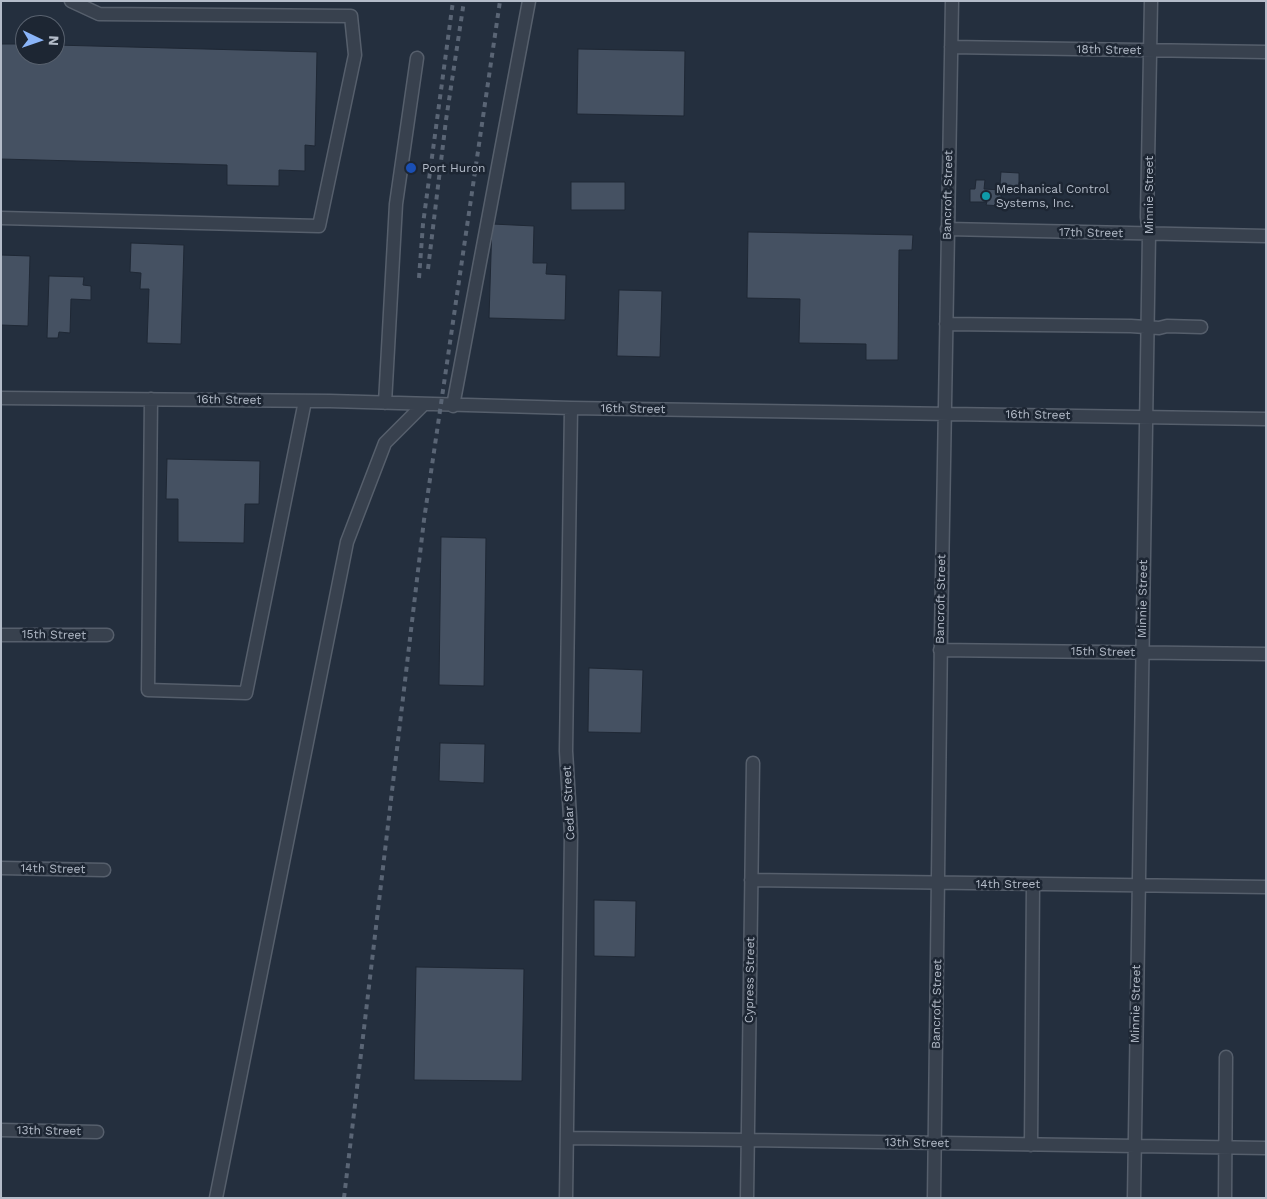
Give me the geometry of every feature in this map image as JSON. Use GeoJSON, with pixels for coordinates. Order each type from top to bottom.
{"type":"FeatureCollection","features":[{"type":"Feature","properties":{"kind":"street"},"geometry":{"type":"LineString","coordinates":[[1,218],[319,226],[355,55],[351,16],[99,14],[71,1]]}},
{"type":"Feature","properties":{"kind":"street"},"geometry":{"type":"LineString","coordinates":[[453,406],[529,1]]}},
{"type":"Feature","properties":{"kind":"street","name":"Bancroft Street"},"geometry":{"type":"LineString","coordinates":[[934,1198],[940,650],[952,1]]}},
{"type":"Feature","properties":{"kind":"street","name":"Minnie Street"},"geometry":{"type":"LineString","coordinates":[[1134,1198],[1151,1]]}},
{"type":"Feature","properties":{"kind":"street","name":"18th Street"},"geometry":{"type":"LineString","coordinates":[[951,47],[1266,52]]}},
{"type":"Feature","properties":{"kind":"street"},"geometry":{"type":"LineString","coordinates":[[385,403],[396,204],[417,58]]}},
{"type":"Feature","properties":{"kind":"street","name":"17th Street"},"geometry":{"type":"LineString","coordinates":[[947,230],[1266,236]]}},
{"type":"Feature","properties":{"kind":"street"},"geometry":{"type":"LineString","coordinates":[[946,324],[1201,327]]}},
{"type":"Feature","properties":{"kind":"street","name":"16th Street"},"geometry":{"type":"LineString","coordinates":[[1,398],[305,401],[453,406],[1266,419]]}},
{"type":"Feature","properties":{"kind":"street"},"geometry":{"type":"LineString","coordinates":[[151,399],[148,690],[246,692],[305,401]]}},
{"type":"Feature","properties":{"kind":"street"},"geometry":{"type":"LineString","coordinates":[[216,1198],[347,542],[385,442],[424,405]]}},
{"type":"Feature","properties":{"kind":"street","name":"Cedar Street"},"geometry":{"type":"LineString","coordinates":[[566,1198],[571,834],[566,751],[570,408]]}},
{"type":"Feature","properties":{"kind":"street","name":"15th Street"},"geometry":{"type":"LineString","coordinates":[[1,634],[107,636]]}},
{"type":"Feature","properties":{"kind":"street","name":"15th Street"},"geometry":{"type":"LineString","coordinates":[[940,650],[1266,654]]}},
{"type":"Feature","properties":{"kind":"street","name":"Cypress Street"},"geometry":{"type":"LineString","coordinates":[[747,1198],[753,763]]}},
{"type":"Feature","properties":{"kind":"street","name":"14th Street"},"geometry":{"type":"LineString","coordinates":[[1,868],[104,870]]}},
{"type":"Feature","properties":{"kind":"street","name":"14th Street"},"geometry":{"type":"LineString","coordinates":[[751,880],[1266,887]]}},
{"type":"Feature","properties":{"kind":"street"},"geometry":{"type":"LineString","coordinates":[[1031,1145],[1033,884]]}},
{"type":"Feature","properties":{"kind":"street"},"geometry":{"type":"LineString","coordinates":[[1225,1198],[1226,1057]]}},
{"type":"Feature","properties":{"kind":"street","name":"13th Street"},"geometry":{"type":"LineString","coordinates":[[1,1130],[97,1132]]}},
{"type":"Feature","properties":{"kind":"street","name":"13th Street"},"geometry":{"type":"LineString","coordinates":[[568,1138],[1266,1148]]}},
{"type":"Feature","properties":{"kind":"building"},"geometry":{"type":"Polygon","coordinates":[[[1,44],[15,44],[15,65],[65,65],[65,45],[317,52],[315,146],[305,145],[305,171],[279,170],[279,186],[227,185],[227,165],[1,159],[1,44]]]}},
{"type":"Feature","properties":{"kind":"building"},"geometry":{"type":"Polygon","coordinates":[[[578,49],[685,51],[684,116],[577,114],[578,49]]]}},
{"type":"Feature","properties":{"kind":"building"},"geometry":{"type":"Polygon","coordinates":[[[1001,172],[1019,173],[1019,187],[1000,185],[1001,172]]]}},
{"type":"Feature","properties":{"kind":"building","name":"Mechanical Control Systems, Inc."},"geometry":{"type":"Polygon","coordinates":[[[976,180],[985,180],[984,189],[1001,190],[1001,206],[986,205],[987,202],[970,202],[970,189],[975,189],[976,180]]]}},
{"type":"Feature","properties":{"kind":"building"},"geometry":{"type":"Polygon","coordinates":[[[571,182],[625,182],[625,210],[571,210],[571,182]]]}},
{"type":"Feature","properties":{"kind":"building"},"geometry":{"type":"Polygon","coordinates":[[[492,224],[534,226],[533,263],[547,263],[546,274],[566,275],[565,320],[489,318],[492,224]]]}},
{"type":"Feature","properties":{"kind":"building"},"geometry":{"type":"Polygon","coordinates":[[[748,232],[913,235],[912,250],[899,250],[898,360],[866,360],[866,344],[799,343],[800,299],[747,298],[748,232]]]}},
{"type":"Feature","properties":{"kind":"building"},"geometry":{"type":"Polygon","coordinates":[[[131,243],[184,245],[181,344],[147,343],[149,289],[140,289],[141,273],[130,272],[131,243]]]}},
{"type":"Feature","properties":{"kind":"building"},"geometry":{"type":"Polygon","coordinates":[[[1,255],[30,256],[28,326],[1,325],[1,255]]]}},
{"type":"Feature","properties":{"kind":"building"},"geometry":{"type":"Polygon","coordinates":[[[49,276],[84,277],[83,285],[91,286],[91,300],[71,299],[70,333],[59,332],[58,338],[47,338],[49,276]]]}},
{"type":"Feature","properties":{"kind":"building"},"geometry":{"type":"Polygon","coordinates":[[[619,290],[662,291],[660,357],[617,356],[619,290]]]}},
{"type":"Feature","properties":{"kind":"building"},"geometry":{"type":"Polygon","coordinates":[[[167,459],[260,461],[259,504],[245,504],[244,543],[178,542],[178,499],[166,499],[167,459]]]}},
{"type":"Feature","properties":{"kind":"building"},"geometry":{"type":"Polygon","coordinates":[[[441,537],[486,538],[484,686],[439,685],[441,537]]]}},
{"type":"Feature","properties":{"kind":"building"},"geometry":{"type":"Polygon","coordinates":[[[589,668],[643,670],[641,733],[588,732],[589,668]]]}},
{"type":"Feature","properties":{"kind":"building"},"geometry":{"type":"Polygon","coordinates":[[[440,743],[485,744],[484,783],[439,781],[440,743]]]}},
{"type":"Feature","properties":{"kind":"building"},"geometry":{"type":"Polygon","coordinates":[[[594,900],[636,901],[635,957],[594,956],[594,900]]]}},
{"type":"Feature","properties":{"kind":"building"},"geometry":{"type":"Polygon","coordinates":[[[416,967],[524,969],[522,1081],[414,1080],[416,967]]]}},
{"type":"Feature","properties":{"kind":"railway"},"geometry":{"type":"LineString","coordinates":[[419,278],[423,224],[453,1]]}},
{"type":"Feature","properties":{"kind":"railway"},"geometry":{"type":"LineString","coordinates":[[428,269],[446,120],[464,1]]}},
{"type":"Feature","properties":{"kind":"railway"},"geometry":{"type":"LineString","coordinates":[[344,1198],[424,520],[500,1]]}},
{"type":"Feature","properties":{"kind":"place","name":"Port Huron"},"geometry":{"type":"Point","coordinates":[411,168]}},
{"type":"Feature","properties":{"kind":"place","name":"Mechanical Control Systems, Inc."},"geometry":{"type":"Point","coordinates":[986,196]}}]}
